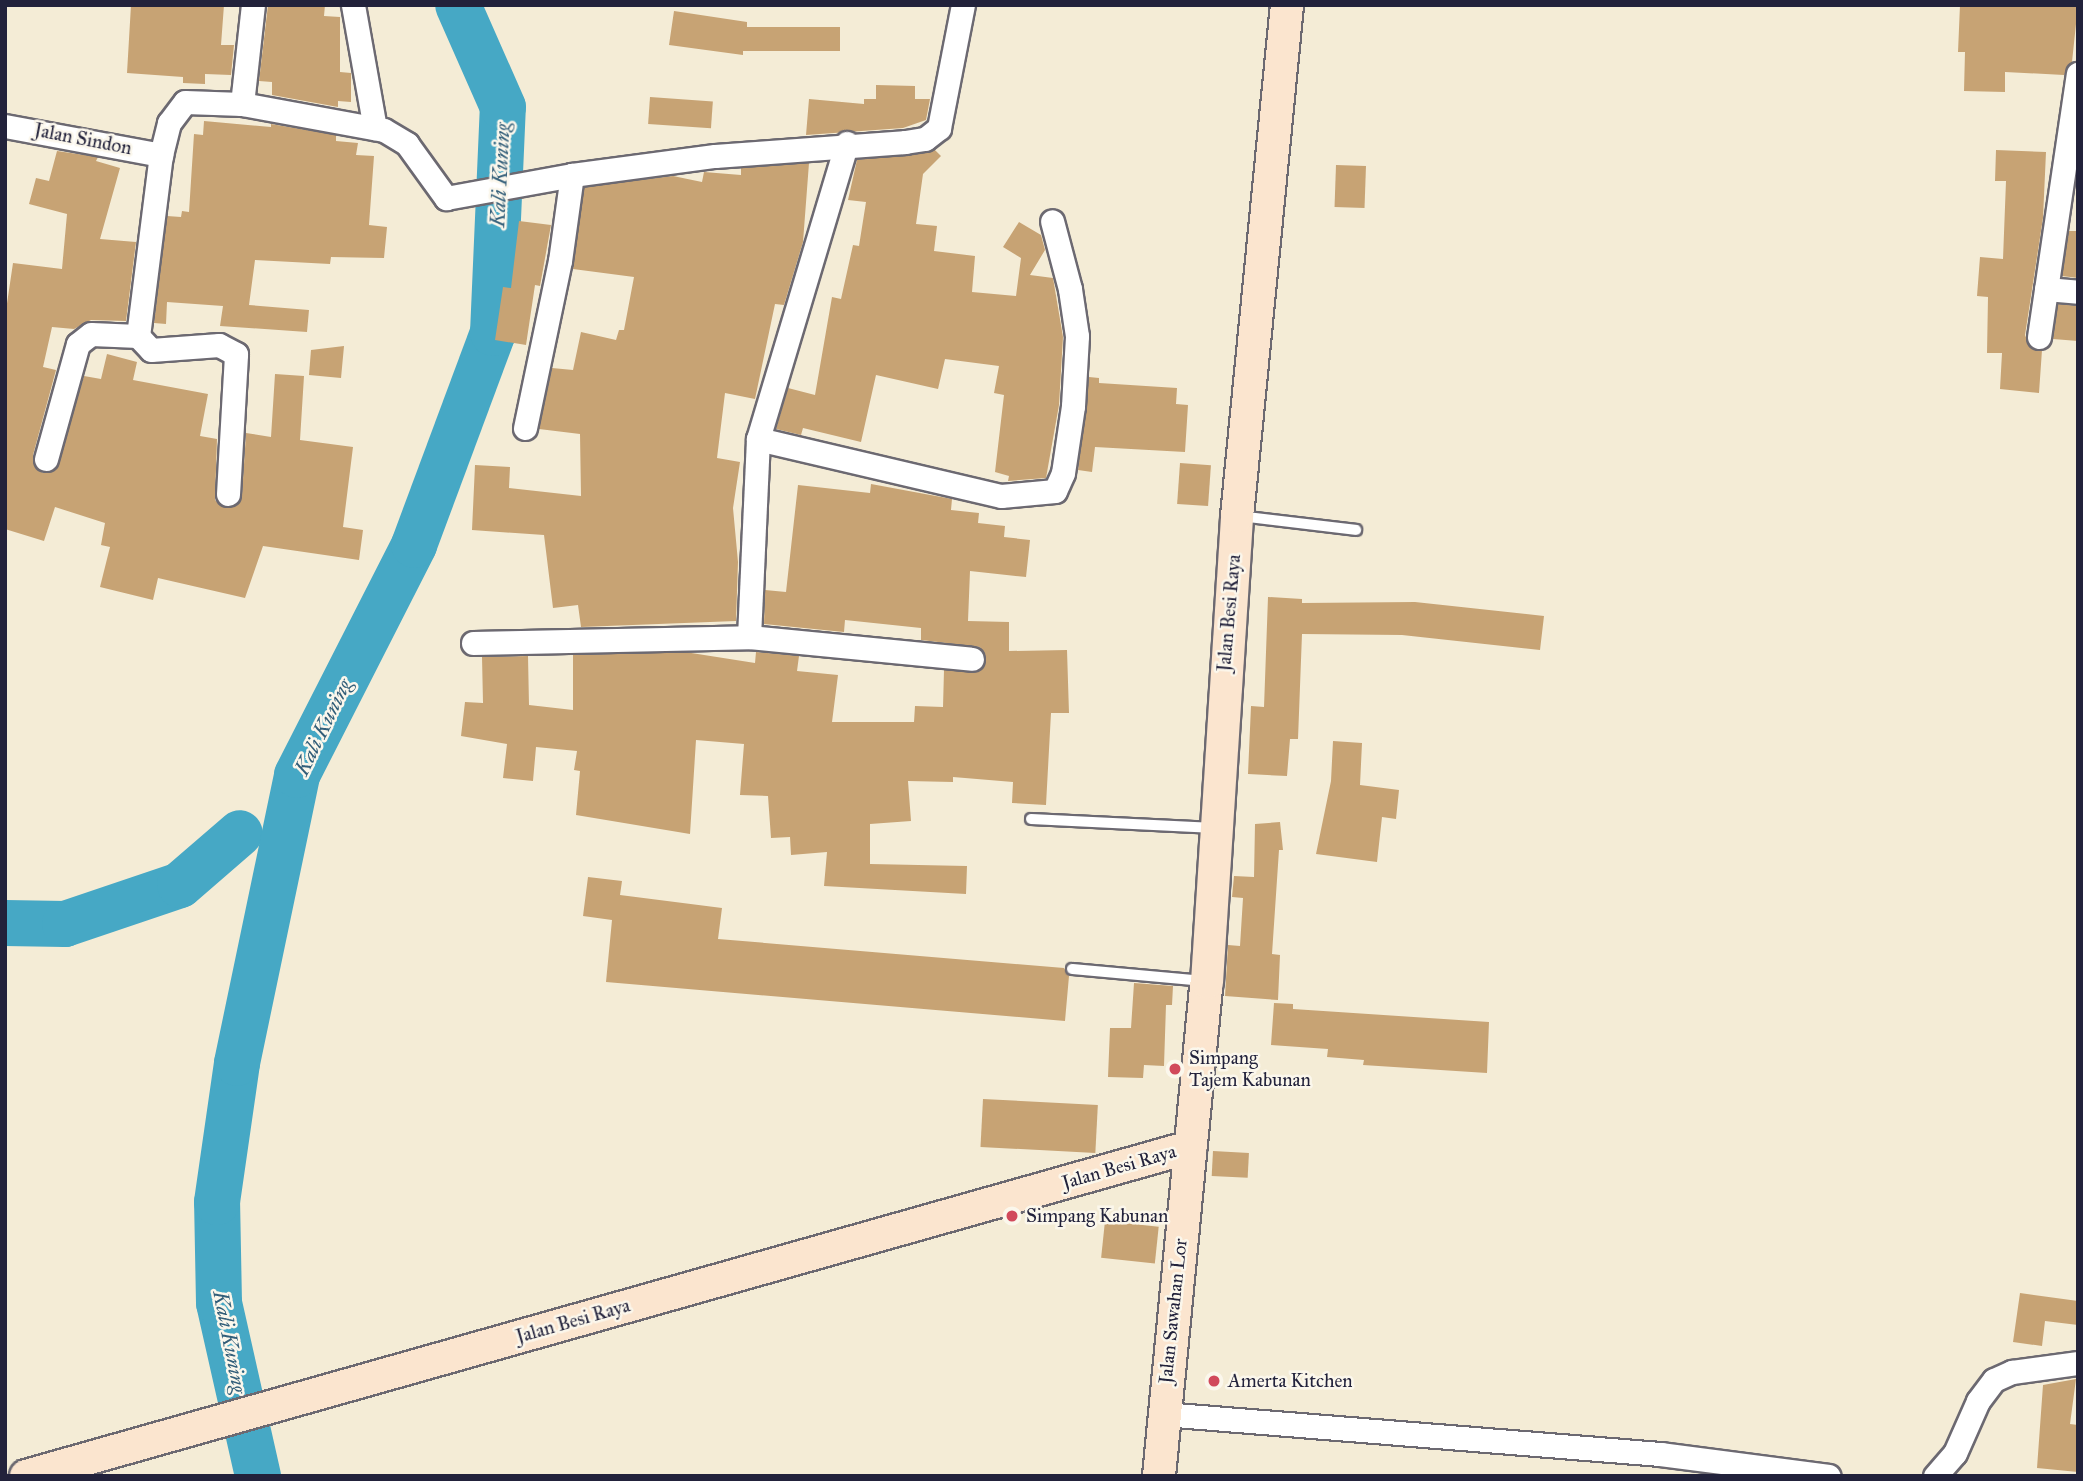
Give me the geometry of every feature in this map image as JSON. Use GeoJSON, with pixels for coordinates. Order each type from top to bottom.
{"type":"FeatureCollection","features":[{"type":"Feature","properties":{"kind":"main road","name":"Jalan Besi Raya"},"geometry":{"type":"LineString","coordinates":[[26,1476],[1189,1147],[1207,982],[1237,516],[1287,5]]}},
{"type":"Feature","properties":{"kind":"main road","name":"Jalan Sawahan Lor"},"geometry":{"type":"LineString","coordinates":[[1158,1476],[1189,1147]]}},
{"type":"Feature","properties":{"kind":"street"},"geometry":{"type":"LineString","coordinates":[[242,104],[253,5]]}},
{"type":"Feature","properties":{"kind":"street"},"geometry":{"type":"LineString","coordinates":[[353,5],[375,128]]}},
{"type":"Feature","properties":{"kind":"street"},"geometry":{"type":"LineString","coordinates":[[138,336],[161,155],[169,123],[185,102],[242,104],[375,128],[407,145],[446,198],[572,175],[847,143],[905,142],[934,135],[948,90],[963,5]]}},
{"type":"Feature","properties":{"kind":"street"},"geometry":{"type":"LineString","coordinates":[[2039,337],[2078,74]]}},
{"type":"Feature","properties":{"kind":"street","name":"Jalan Sindon"},"geometry":{"type":"LineString","coordinates":[[5,126],[161,155]]}},
{"type":"Feature","properties":{"kind":"street"},"geometry":{"type":"LineString","coordinates":[[749,637],[758,439],[847,143]]}},
{"type":"Feature","properties":{"kind":"street"},"geometry":{"type":"LineString","coordinates":[[525,428],[560,261],[572,175]]}},
{"type":"Feature","properties":{"kind":"street"},"geometry":{"type":"LineString","coordinates":[[758,439],[1001,496],[1055,491],[1063,473],[1073,406],[1077,336],[1070,289],[1052,221]]}},
{"type":"Feature","properties":{"kind":"street"},"geometry":{"type":"LineString","coordinates":[[2046,289],[2078,292]]}},
{"type":"Feature","properties":{"kind":"street"},"geometry":{"type":"LineString","coordinates":[[46,458],[78,344],[91,334],[138,336],[151,350],[219,345],[236,354],[228,494]]}},
{"type":"Feature","properties":{"kind":"street"},"geometry":{"type":"LineString","coordinates":[[473,643],[749,637],[972,659]]}},
{"type":"Feature","properties":{"kind":"street"},"geometry":{"type":"LineString","coordinates":[[1935,1476],[1955,1453],[1978,1401],[1994,1380],[2012,1372],[2078,1363]]}},
{"type":"Feature","properties":{"kind":"street"},"geometry":{"type":"LineString","coordinates":[[1163,1414],[1660,1454],[1829,1476]]}},
{"type":"Feature","properties":{"kind":"lane"},"geometry":{"type":"LineString","coordinates":[[1237,516],[1356,530]]}},
{"type":"Feature","properties":{"kind":"lane"},"geometry":{"type":"LineString","coordinates":[[1031,819],[1215,828]]}},
{"type":"Feature","properties":{"kind":"lane"},"geometry":{"type":"LineString","coordinates":[[1072,969],[1207,982]]}},
{"type":"Feature","properties":{"kind":"building"},"geometry":{"type":"Polygon","coordinates":[[[131,5],[224,5],[221,45],[234,45],[231,75],[205,74],[205,84],[183,83],[183,77],[127,73],[131,5]]]}},
{"type":"Feature","properties":{"kind":"building"},"geometry":{"type":"Polygon","coordinates":[[[268,5],[325,5],[324,16],[340,17],[340,72],[351,73],[351,102],[338,101],[338,107],[272,95],[272,82],[259,81],[268,5]]]}},
{"type":"Feature","properties":{"kind":"building"},"geometry":{"type":"Polygon","coordinates":[[[1960,5],[2078,5],[2072,62],[2064,75],[2005,72],[2005,92],[1964,91],[1965,52],[1958,52],[1960,5]]]}},
{"type":"Feature","properties":{"kind":"building"},"geometry":{"type":"Polygon","coordinates":[[[674,11],[747,22],[747,27],[840,27],[840,51],[743,51],[743,55],[669,45],[674,11]]]}},
{"type":"Feature","properties":{"kind":"building"},"geometry":{"type":"Polygon","coordinates":[[[876,85],[915,86],[915,99],[930,99],[926,120],[903,128],[806,135],[809,99],[864,104],[864,99],[876,99],[876,85]]]}},
{"type":"Feature","properties":{"kind":"building"},"geometry":{"type":"Polygon","coordinates":[[[650,97],[713,101],[711,128],[648,124],[650,97]]]}},
{"type":"Feature","properties":{"kind":"building"},"geometry":{"type":"Polygon","coordinates":[[[204,121],[271,127],[271,124],[336,135],[336,141],[358,143],[356,155],[374,156],[369,225],[387,227],[384,258],[331,257],[330,264],[255,260],[249,305],[309,310],[307,332],[220,326],[223,306],[167,302],[166,324],[154,323],[167,216],[181,217],[182,211],[189,212],[194,134],[203,135],[204,121]]]}},
{"type":"Feature","properties":{"kind":"building"},"geometry":{"type":"Polygon","coordinates":[[[934,149],[941,156],[923,174],[916,224],[937,226],[934,251],[975,256],[972,292],[1016,296],[1021,258],[1003,247],[1019,222],[1041,235],[1045,250],[1030,275],[1053,278],[1063,337],[1059,405],[1046,478],[1008,481],[1009,476],[995,472],[1004,395],[994,393],[999,366],[945,359],[938,389],[876,375],[861,442],[803,428],[801,435],[776,429],[788,388],[815,395],[832,297],[841,299],[853,245],[859,246],[866,202],[848,200],[857,160],[934,149]]]}},
{"type":"Feature","properties":{"kind":"building"},"geometry":{"type":"Polygon","coordinates":[[[1996,150],[2046,152],[2043,218],[2025,335],[2030,347],[2042,350],[2039,393],[2000,389],[2002,353],[1987,353],[1988,297],[1977,296],[1980,257],[2003,259],[2006,181],[1995,181],[1996,150]]]}},
{"type":"Feature","properties":{"kind":"building"},"geometry":{"type":"Polygon","coordinates":[[[57,151],[98,157],[96,161],[120,168],[100,239],[136,242],[126,321],[91,320],[74,329],[52,327],[43,367],[56,370],[33,455],[36,468],[43,473],[56,468],[84,376],[101,379],[107,354],[137,362],[133,380],[208,394],[200,436],[217,439],[215,500],[221,506],[234,507],[242,495],[246,433],[271,437],[275,374],[304,376],[300,440],[353,447],[343,527],[363,530],[359,560],[263,546],[245,598],[158,578],[153,600],[100,587],[110,547],[101,545],[105,523],[55,507],[44,541],[5,529],[5,317],[13,263],[62,269],[67,214],[29,204],[36,178],[49,181],[57,151]]]}},
{"type":"Feature","properties":{"kind":"building"},"geometry":{"type":"Polygon","coordinates":[[[809,163],[803,242],[784,305],[775,304],[755,399],[725,393],[717,458],[740,462],[733,508],[738,562],[736,621],[581,627],[578,605],[553,608],[544,535],[472,530],[475,465],[510,467],[509,488],[581,496],[580,434],[539,429],[552,368],[573,370],[581,332],[616,340],[619,330],[624,330],[634,277],[573,269],[584,187],[673,176],[702,182],[704,172],[741,175],[741,168],[809,163]]]}},
{"type":"Feature","properties":{"kind":"building"},"geometry":{"type":"Polygon","coordinates":[[[1336,165],[1366,166],[1365,208],[1335,207],[1336,165]]]}},
{"type":"Feature","properties":{"kind":"building"},"geometry":{"type":"Polygon","coordinates":[[[519,221],[551,225],[540,286],[535,285],[526,345],[495,340],[503,287],[511,288],[519,221]]]}},
{"type":"Feature","properties":{"kind":"building"},"geometry":{"type":"Polygon","coordinates":[[[2069,231],[2078,231],[2078,278],[2062,276],[2069,231]]]}},
{"type":"Feature","properties":{"kind":"building"},"geometry":{"type":"Polygon","coordinates":[[[2058,304],[2078,306],[2078,341],[2053,339],[2058,304]]]}},
{"type":"Feature","properties":{"kind":"building"},"geometry":{"type":"Polygon","coordinates":[[[344,346],[341,378],[309,375],[311,350],[344,346]]]}},
{"type":"Feature","properties":{"kind":"building"},"geometry":{"type":"Polygon","coordinates":[[[1089,377],[1099,378],[1099,383],[1177,388],[1176,404],[1188,405],[1185,452],[1095,447],[1092,472],[1078,470],[1089,377]]]}},
{"type":"Feature","properties":{"kind":"building"},"geometry":{"type":"Polygon","coordinates":[[[1180,463],[1211,465],[1208,506],[1177,504],[1180,463]]]}},
{"type":"Feature","properties":{"kind":"building"},"geometry":{"type":"Polygon","coordinates":[[[871,484],[952,499],[951,510],[979,513],[978,523],[1005,526],[1004,537],[1030,540],[1026,577],[970,571],[968,621],[1009,622],[1009,651],[1067,650],[1069,713],[1051,713],[1046,805],[1012,803],[1013,782],[953,777],[953,782],[908,781],[911,821],[870,824],[870,864],[967,866],[966,894],[824,886],[827,852],[791,855],[790,837],[771,838],[768,796],[740,795],[744,744],[696,740],[690,834],[576,815],[580,771],[574,770],[577,751],[536,747],[533,781],[503,778],[507,744],[461,736],[465,702],[483,703],[482,657],[528,656],[529,705],[573,710],[573,655],[685,652],[755,663],[756,652],[799,656],[797,671],[838,675],[832,722],[914,722],[915,706],[943,707],[944,670],[978,671],[986,660],[980,647],[921,640],[921,628],[845,620],[844,632],[764,624],[765,590],[786,592],[798,485],[870,493],[871,484]]]}},
{"type":"Feature","properties":{"kind":"building"},"geometry":{"type":"Polygon","coordinates":[[[1268,597],[1302,599],[1302,603],[1415,602],[1544,616],[1540,650],[1402,635],[1302,634],[1298,739],[1290,739],[1287,776],[1248,774],[1251,706],[1264,707],[1268,597]]]}},
{"type":"Feature","properties":{"kind":"building"},"geometry":{"type":"Polygon","coordinates":[[[1333,741],[1362,743],[1360,785],[1399,790],[1396,819],[1382,817],[1377,862],[1316,854],[1331,781],[1333,741]]]}},
{"type":"Feature","properties":{"kind":"building"},"geometry":{"type":"Polygon","coordinates":[[[1280,822],[1283,850],[1279,850],[1272,954],[1280,955],[1278,1000],[1225,996],[1228,945],[1240,946],[1243,898],[1232,897],[1234,876],[1254,877],[1255,824],[1280,822]]]}},
{"type":"Feature","properties":{"kind":"building"},"geometry":{"type":"Polygon","coordinates":[[[588,877],[622,881],[620,895],[722,908],[718,939],[1064,968],[1069,976],[1065,1021],[606,982],[612,920],[583,916],[588,877]]]}},
{"type":"Feature","properties":{"kind":"building"},"geometry":{"type":"Polygon","coordinates":[[[1134,983],[1173,986],[1172,1005],[1166,1005],[1164,1066],[1144,1065],[1143,1078],[1108,1077],[1110,1028],[1131,1028],[1134,983]]]}},
{"type":"Feature","properties":{"kind":"building"},"geometry":{"type":"Polygon","coordinates":[[[1274,1003],[1293,1004],[1293,1009],[1489,1022],[1487,1073],[1363,1065],[1364,1060],[1327,1057],[1328,1049],[1271,1045],[1274,1003]]]}},
{"type":"Feature","properties":{"kind":"building"},"geometry":{"type":"Polygon","coordinates":[[[983,1099],[1098,1105],[1095,1153],[980,1147],[983,1099]]]}},
{"type":"Feature","properties":{"kind":"building"},"geometry":{"type":"Polygon","coordinates":[[[1213,1151],[1249,1153],[1248,1178],[1212,1176],[1213,1151]]]}},
{"type":"Feature","properties":{"kind":"building"},"geometry":{"type":"Polygon","coordinates":[[[1105,1221],[1159,1227],[1155,1263],[1101,1258],[1105,1221]]]}},
{"type":"Feature","properties":{"kind":"building"},"geometry":{"type":"Polygon","coordinates":[[[2020,1293],[2078,1301],[2078,1325],[2045,1321],[2042,1346],[2013,1342],[2020,1293]]]}},
{"type":"Feature","properties":{"kind":"building"},"geometry":{"type":"Polygon","coordinates":[[[2076,1379],[2070,1424],[2078,1425],[2078,1472],[2037,1468],[2043,1385],[2076,1379]]]}},
{"type":"Feature","properties":{"kind":"waterway","name":"Kali Kuning"},"geometry":{"type":"LineString","coordinates":[[258,1476],[219,1303],[217,1202],[237,1063],[297,775],[414,545],[493,333],[503,107],[458,5]]}},
{"type":"Feature","properties":{"kind":"waterway"},"geometry":{"type":"LineString","coordinates":[[5,923],[65,924],[180,885],[240,833]]}},
{"type":"Feature","properties":{"kind":"place","name":"Simpang Tajem Kabunan"},"geometry":{"type":"Point","coordinates":[1175,1069]}},
{"type":"Feature","properties":{"kind":"place","name":"Simpang Kabunan"},"geometry":{"type":"Point","coordinates":[1012,1216]}},
{"type":"Feature","properties":{"kind":"place","name":"Amerta Kitchen"},"geometry":{"type":"Point","coordinates":[1214,1381]}}]}
